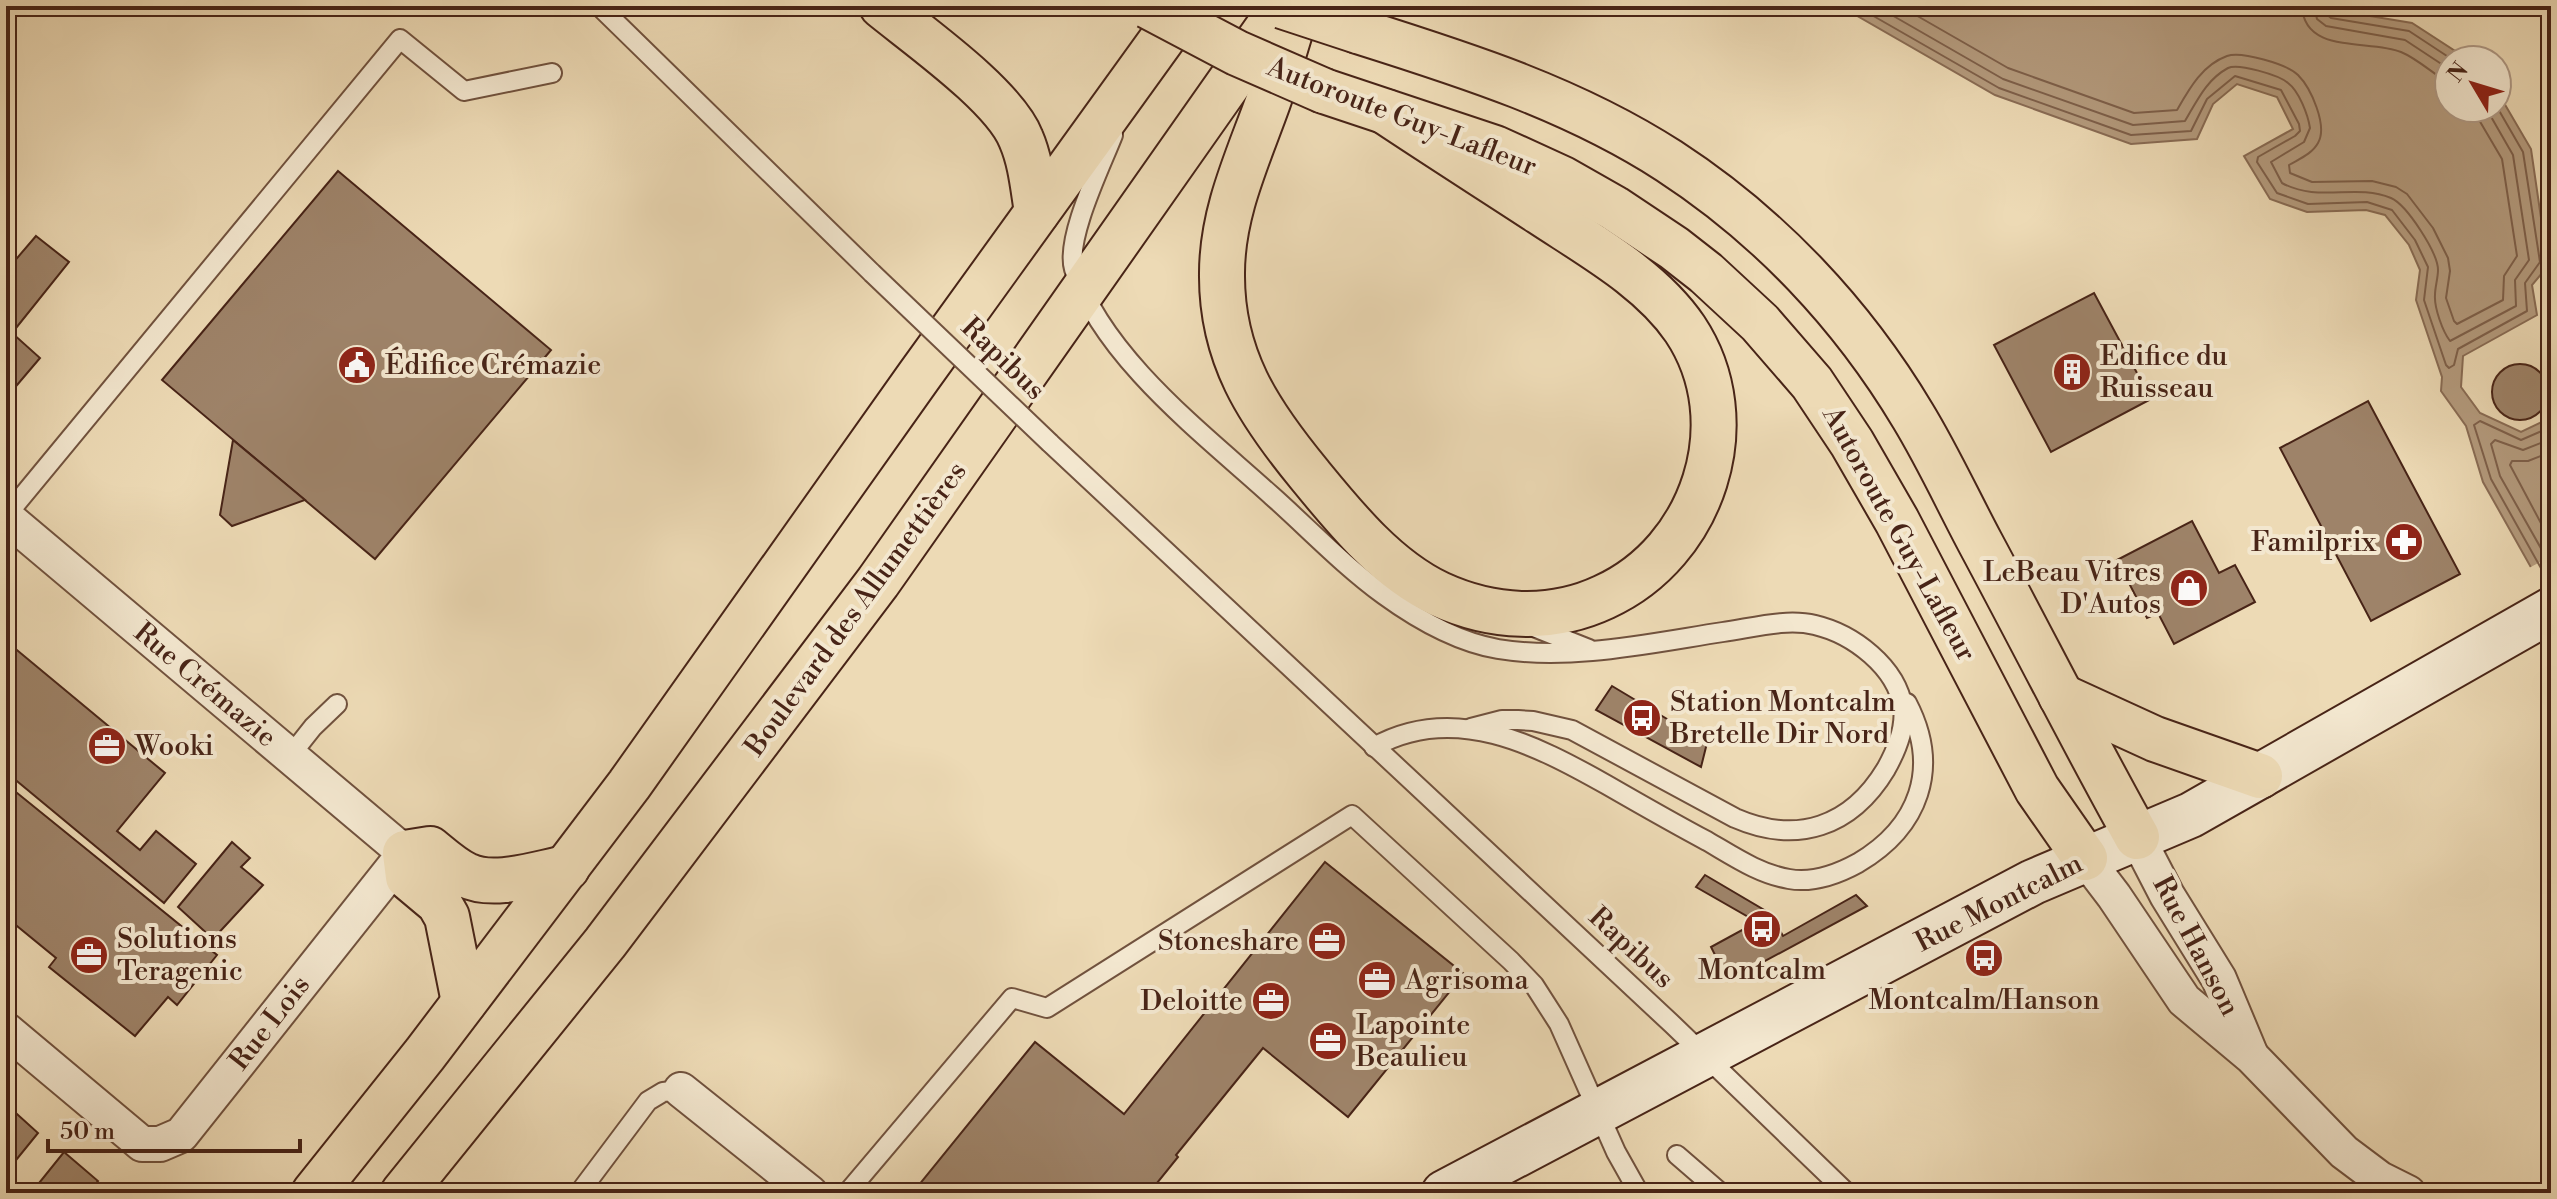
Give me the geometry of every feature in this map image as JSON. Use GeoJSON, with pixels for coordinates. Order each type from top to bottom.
{"type":"FeatureCollection","features":[{"type":"Feature","properties":{"kind":"main road"},"geometry":{"type":"LineString","coordinates":[[882,6],[988,95],[1011,121],[1026,151],[1037,212]]}},
{"type":"Feature","properties":{"kind":"main road","name":"Autoroute Guy-Lafleur"},"geometry":{"type":"LineString","coordinates":[[1148,6],[1237,53],[1324,91],[1495,148],[1584,190],[1674,248],[1706,273],[1760,323],[1812,383],[1852,443],[1897,521],[2037,789],[2085,858]]}},
{"type":"Feature","properties":{"kind":"main road"},"geometry":{"type":"LineString","coordinates":[[314,1193],[629,785],[1186,6]]}},
{"type":"Feature","properties":{"kind":"main road"},"geometry":{"type":"LineString","coordinates":[[1282,6],[1506,79],[1587,115],[1692,176],[1769,238],[1814,283],[1856,333],[1901,397],[2137,837]]}},
{"type":"Feature","properties":{"kind":"main road","name":"Boulevard des Allumettières"},"geometry":{"type":"LineString","coordinates":[[403,1193],[605,943],[790,700],[943,492],[1282,6]]}},
{"type":"Feature","properties":{"kind":"main road"},"geometry":{"type":"LineString","coordinates":[[1298,6],[1268,101],[1238,179],[1222,251],[1222,295],[1233,353],[1243,378],[1270,424],[1323,492],[1367,540],[1424,585],[1459,601],[1497,612],[1543,613],[1585,604],[1624,586],[1664,552],[1695,508],[1710,466],[1715,423],[1710,381],[1698,351],[1682,325],[1638,280],[1572,233],[1386,112]]}},
{"type":"Feature","properties":{"kind":"main road","name":"Rue Montcalm"},"geometry":{"type":"LineString","coordinates":[[1444,1193],[2033,882],[2191,815],[2544,613]]}},
{"type":"Feature","properties":{"kind":"main road"},"geometry":{"type":"LineString","coordinates":[[2061,696],[2155,739],[2260,776]]}},
{"type":"Feature","properties":{"kind":"main road"},"geometry":{"type":"LineString","coordinates":[[464,1002],[447,917],[439,903],[408,877],[405,853],[430,849],[465,875],[484,881],[506,880],[567,868]]}},
{"type":"Feature","properties":{"kind":"street","name":"Rue Crémazie"},"geometry":{"type":"LineString","coordinates":[[6,516],[405,853]]}},
{"type":"Feature","properties":{"kind":"street","name":"Rue Hanson"},"geometry":{"type":"LineString","coordinates":[[2137,837],[2167,895],[2219,979],[2252,1057]]}},
{"type":"Feature","properties":{"kind":"street","name":"Rue Lois"},"geometry":{"type":"LineString","coordinates":[[6,1030],[142,1144],[160,1144],[181,1135],[405,853]]}},
{"type":"Feature","properties":{"kind":"street","name":"Rue Hanson"},"geometry":{"type":"LineString","coordinates":[[2085,858],[2184,1000],[2252,1057],[2344,1152],[2380,1179],[2408,1193]]}},
{"type":"Feature","properties":{"kind":"street"},"geometry":{"type":"LineString","coordinates":[[681,1090],[810,1193]]}},
{"type":"Feature","properties":{"kind":"lane","name":"Rapibus"},"geometry":{"type":"LineString","coordinates":[[599,6],[1050,443],[1705,1056],[1847,1193]]}},
{"type":"Feature","properties":{"kind":"lane"},"geometry":{"type":"LineString","coordinates":[[6,516],[400,39],[464,91],[552,73]]}},
{"type":"Feature","properties":{"kind":"lane"},"geometry":{"type":"LineString","coordinates":[[1135,76],[1074,237],[1072,260],[1084,290],[1109,335],[1150,384],[1384,595],[1445,630],[1494,648],[1542,653],[1592,650],[1799,623],[1846,637],[1873,657],[1911,711],[1922,754],[1919,790],[1910,816],[1895,835],[1853,865],[1827,876],[1801,880],[1758,870],[1549,754],[1521,742],[1471,728]]}},
{"type":"Feature","properties":{"kind":"lane"},"geometry":{"type":"LineString","coordinates":[[1497,612],[1592,650]]}},
{"type":"Feature","properties":{"kind":"lane"},"geometry":{"type":"LineString","coordinates":[[1374,747],[1394,737],[1430,728],[1471,728],[1502,720],[1559,726],[1592,739],[1735,818],[1776,831],[1799,830],[1831,822],[1847,812],[1860,803],[1879,780],[1901,733],[1903,708],[1894,685]]}},
{"type":"Feature","properties":{"kind":"lane"},"geometry":{"type":"LineString","coordinates":[[290,756],[337,704]]}},
{"type":"Feature","properties":{"kind":"lane"},"geometry":{"type":"LineString","coordinates":[[847,1193],[1012,998],[1047,1008],[1352,815],[1534,985],[1559,1024],[1597,1112],[1639,1193]]}},
{"type":"Feature","properties":{"kind":"lane"},"geometry":{"type":"LineString","coordinates":[[579,1193],[648,1101],[663,1092],[681,1090]]}},
{"type":"Feature","properties":{"kind":"lane"},"geometry":{"type":"LineString","coordinates":[[1677,1155],[1721,1193]]}},
{"type":"Feature","properties":{"kind":"water"},"geometry":{"type":"Polygon","coordinates":[[[1840,6],[2310,6],[2412,23],[2444,44],[2433,44],[2433,124],[2513,124],[2513,118],[2531,149],[2548,266],[2532,285],[2537,315],[2463,356],[2461,387],[2480,413],[2521,432],[2548,419],[2551,422],[2551,603],[2483,482],[2466,426],[2441,391],[2442,377],[2416,300],[2420,270],[2409,245],[2385,215],[2366,210],[2307,212],[2270,199],[2244,156],[2293,129],[2277,97],[2237,84],[2213,104],[2197,139],[2131,144],[1995,95],[1840,6]]]}},
{"type":"Feature","properties":{"kind":"pier"},"geometry":{"type":"Polygon","coordinates":[[[2551,556],[2551,607],[2527,569],[2551,556]]]}},
{"type":"Feature","properties":{"kind":"building","name":"Édifice Crémazie"},"geometry":{"type":"Polygon","coordinates":[[[338,171],[551,350],[375,559],[162,380],[338,171]]]}},
{"type":"Feature","properties":{"kind":"building"},"geometry":{"type":"Polygon","coordinates":[[[36,236],[69,262],[12,333],[40,358],[6,398],[6,271],[36,236]]]}},
{"type":"Feature","properties":{"kind":"building","name":"Edifice du Ruisseau"},"geometry":{"type":"Polygon","coordinates":[[[2094,293],[2151,399],[2051,452],[1994,345],[2094,293]]]}},
{"type":"Feature","properties":{"kind":"building"},"geometry":{"type":"Polygon","coordinates":[[[2520,364],[2540,372],[2548,392],[2540,412],[2520,420],[2500,412],[2492,392],[2500,372],[2520,364]]]}},
{"type":"Feature","properties":{"kind":"building"},"geometry":{"type":"Polygon","coordinates":[[[2368,401],[2460,574],[2371,621],[2280,448],[2368,401]]]}},
{"type":"Feature","properties":{"kind":"building"},"geometry":{"type":"Polygon","coordinates":[[[233,440],[305,500],[232,526],[220,515],[233,440]]]}},
{"type":"Feature","properties":{"kind":"building","name":"LeBeau Vitres D'Autos"},"geometry":{"type":"Polygon","coordinates":[[[2192,521],[2219,573],[2235,565],[2255,602],[2174,644],[2158,613],[2147,618],[2117,560],[2192,521]]]}},
{"type":"Feature","properties":{"kind":"building"},"geometry":{"type":"Polygon","coordinates":[[[6,641],[165,773],[117,831],[140,850],[156,831],[196,864],[164,903],[6,772],[6,641]]]}},
{"type":"Feature","properties":{"kind":"building"},"geometry":{"type":"Polygon","coordinates":[[[1612,686],[1707,743],[1701,767],[1596,710],[1612,686]]]}},
{"type":"Feature","properties":{"kind":"building"},"geometry":{"type":"Polygon","coordinates":[[[6,784],[217,955],[177,1005],[168,997],[135,1036],[49,967],[56,958],[6,917],[6,784]]]}},
{"type":"Feature","properties":{"kind":"building"},"geometry":{"type":"Polygon","coordinates":[[[232,842],[250,858],[241,867],[263,885],[213,939],[178,907],[232,842]]]}},
{"type":"Feature","properties":{"kind":"building"},"geometry":{"type":"Polygon","coordinates":[[[1325,862],[1464,974],[1348,1117],[1263,1048],[1149,1193],[927,1193],[918,1186],[1035,1042],[1124,1114],[1325,862]]]}},
{"type":"Feature","properties":{"kind":"building","name":"Montcalm"},"geometry":{"type":"Polygon","coordinates":[[[1705,875],[1771,914],[1783,936],[1856,895],[1867,906],[1728,981],[1711,947],[1757,922],[1696,887],[1705,875]]]}},
{"type":"Feature","properties":{"kind":"building"},"geometry":{"type":"Polygon","coordinates":[[[7,1105],[38,1133],[8,1170],[6,1169],[7,1105]]]}},
{"type":"Feature","properties":{"kind":"building"},"geometry":{"type":"Polygon","coordinates":[[[64,1152],[98,1181],[88,1193],[31,1193],[64,1152]]]}},
{"type":"Feature","properties":{"kind":"place","name":"Édifice Crémazie"},"geometry":{"type":"Point","coordinates":[357,365]}},
{"type":"Feature","properties":{"kind":"place","name":"Edifice du Ruisseau"},"geometry":{"type":"Point","coordinates":[2072,372]}},
{"type":"Feature","properties":{"kind":"place","name":"Familprix"},"geometry":{"type":"Point","coordinates":[2404,542]}},
{"type":"Feature","properties":{"kind":"place","name":"LeBeau Vitres D'Autos"},"geometry":{"type":"Point","coordinates":[2189,588]}},
{"type":"Feature","properties":{"kind":"place","name":"Station Montcalm Bretelle Dir Nord"},"geometry":{"type":"Point","coordinates":[1642,718]}},
{"type":"Feature","properties":{"kind":"place","name":"Wooki"},"geometry":{"type":"Point","coordinates":[107,746]}},
{"type":"Feature","properties":{"kind":"place","name":"Montcalm"},"geometry":{"type":"Point","coordinates":[1762,929]}},
{"type":"Feature","properties":{"kind":"place","name":"Stoneshare"},"geometry":{"type":"Point","coordinates":[1327,941]}},
{"type":"Feature","properties":{"kind":"place","name":"Solutions Teragenic"},"geometry":{"type":"Point","coordinates":[89,955]}},
{"type":"Feature","properties":{"kind":"place","name":"Montcalm/Hanson"},"geometry":{"type":"Point","coordinates":[1984,958]}},
{"type":"Feature","properties":{"kind":"place","name":"Agrisoma"},"geometry":{"type":"Point","coordinates":[1377,980]}},
{"type":"Feature","properties":{"kind":"place","name":"Deloitte"},"geometry":{"type":"Point","coordinates":[1271,1001]}},
{"type":"Feature","properties":{"kind":"place","name":"Lapointe Beaulieu"},"geometry":{"type":"Point","coordinates":[1328,1041]}}]}
